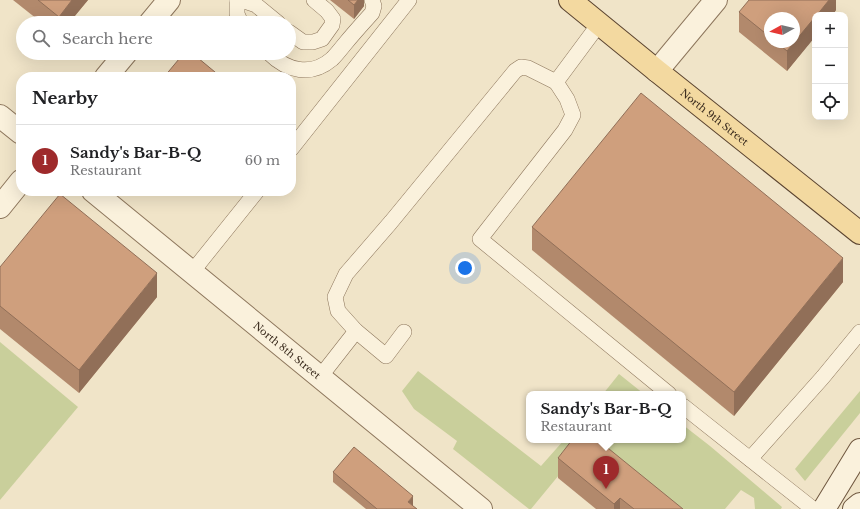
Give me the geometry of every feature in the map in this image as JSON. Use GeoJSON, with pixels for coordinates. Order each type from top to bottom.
{"type":"FeatureCollection","features":[{"type":"Feature","properties":{"kind":"main road","name":"North 9th Street"},"geometry":{"type":"LineString","coordinates":[[570,0],[860,233]]}},
{"type":"Feature","properties":{"kind":"street"},"geometry":{"type":"LineString","coordinates":[[156,16],[169,0]]}},
{"type":"Feature","properties":{"kind":"street"},"geometry":{"type":"LineString","coordinates":[[657,71],[716,0]]}},
{"type":"Feature","properties":{"kind":"street"},"geometry":{"type":"LineString","coordinates":[[110,72],[120,60]]}},
{"type":"Feature","properties":{"kind":"street"},"geometry":{"type":"LineString","coordinates":[[0,116],[16,129]]}},
{"type":"Feature","properties":{"kind":"street"},"geometry":{"type":"LineString","coordinates":[[0,207],[16,187]]}},
{"type":"Feature","properties":{"kind":"street","name":"North 8th Street"},"geometry":{"type":"LineString","coordinates":[[99,196],[481,509]]}},
{"type":"Feature","properties":{"kind":"street"},"geometry":{"type":"LineString","coordinates":[[824,509],[860,450]]}},
{"type":"Feature","properties":{"kind":"street"},"geometry":{"type":"LineString","coordinates":[[854,509],[860,504]]}},
{"type":"Feature","properties":{"kind":"lane"},"geometry":{"type":"LineString","coordinates":[[238,16],[237,0],[256,5],[269,16]]}},
{"type":"Feature","properties":{"kind":"lane"},"geometry":{"type":"LineString","coordinates":[[296,37],[303,42],[313,42],[322,39],[332,25],[333,18],[314,0]]}},
{"type":"Feature","properties":{"kind":"lane"},"geometry":{"type":"LineString","coordinates":[[277,60],[295,70],[306,71],[319,67],[331,59],[372,13],[374,6],[372,0]]}},
{"type":"Feature","properties":{"kind":"lane"},"geometry":{"type":"LineString","coordinates":[[296,142],[409,0]]}},
{"type":"Feature","properties":{"kind":"lane"},"geometry":{"type":"LineString","coordinates":[[556,82],[599,24]]}},
{"type":"Feature","properties":{"kind":"lane"},"geometry":{"type":"LineString","coordinates":[[404,332],[386,356],[356,331],[338,312],[335,297],[346,274],[391,222],[515,71],[521,67],[528,68],[556,82],[567,99],[573,115],[565,130],[480,239],[665,391]]}},
{"type":"Feature","properties":{"kind":"lane"},"geometry":{"type":"LineString","coordinates":[[192,272],[253,196]]}},
{"type":"Feature","properties":{"kind":"lane"},"geometry":{"type":"LineString","coordinates":[[320,377],[356,331]]}},
{"type":"Feature","properties":{"kind":"lane"},"geometry":{"type":"LineString","coordinates":[[750,459],[824,377],[860,332]]}},
{"type":"Feature","properties":{"kind":"lane"},"geometry":{"type":"LineString","coordinates":[[686,408],[813,509]]}},
{"type":"Feature","properties":{"kind":"green space"},"geometry":{"type":"Polygon","coordinates":[[[0,342],[78,407],[0,500],[0,342]]]}},
{"type":"Feature","properties":{"kind":"green space"},"geometry":{"type":"Polygon","coordinates":[[[418,371],[541,466],[561,443],[686,443],[686,427],[782,507],[781,509],[755,509],[754,498],[741,490],[725,509],[659,509],[582,447],[531,509],[529,509],[453,449],[457,441],[414,409],[402,391],[418,371]]]}},
{"type":"Feature","properties":{"kind":"green space"},"geometry":{"type":"Polygon","coordinates":[[[619,374],[640,391],[605,391],[619,374]]]}},
{"type":"Feature","properties":{"kind":"green space"},"geometry":{"type":"Polygon","coordinates":[[[860,391],[860,413],[805,481],[795,469],[860,391]]]}},
{"type":"Feature","properties":{"kind":"building"},"geometry":{"type":"Polygon","coordinates":[[[38,0],[72,0],[60,16],[38,0]]]}},
{"type":"Feature","properties":{"kind":"building"},"geometry":{"type":"Polygon","coordinates":[[[348,0],[358,0],[354,5],[348,0]]]}},
{"type":"Feature","properties":{"kind":"building"},"geometry":{"type":"Polygon","coordinates":[[[749,0],[829,0],[819,12],[812,12],[812,21],[800,35],[800,12],[764,12],[764,32],[739,12],[749,0]]]}},
{"type":"Feature","properties":{"kind":"building"},"geometry":{"type":"Polygon","coordinates":[[[178,60],[200,60],[215,72],[168,72],[178,60]]]}},
{"type":"Feature","properties":{"kind":"building"},"geometry":{"type":"Polygon","coordinates":[[[641,93],[843,258],[734,392],[532,227],[641,93]]]}},
{"type":"Feature","properties":{"kind":"building"},"geometry":{"type":"Polygon","coordinates":[[[58,196],[62,196],[157,273],[79,370],[0,306],[0,267],[58,196]]]}},
{"type":"Feature","properties":{"kind":"building"},"geometry":{"type":"Polygon","coordinates":[[[570,443],[602,443],[683,509],[634,509],[620,498],[614,504],[558,458],[570,443]]]}},
{"type":"Feature","properties":{"kind":"building"},"geometry":{"type":"Polygon","coordinates":[[[354,447],[413,496],[408,502],[417,509],[377,509],[333,472],[354,447]]]}},
{"type":"Feature","properties":{"kind":"place","name":"Sandy's Bar-B-Q"},"geometry":{"type":"Point","coordinates":[606,489]}}]}
